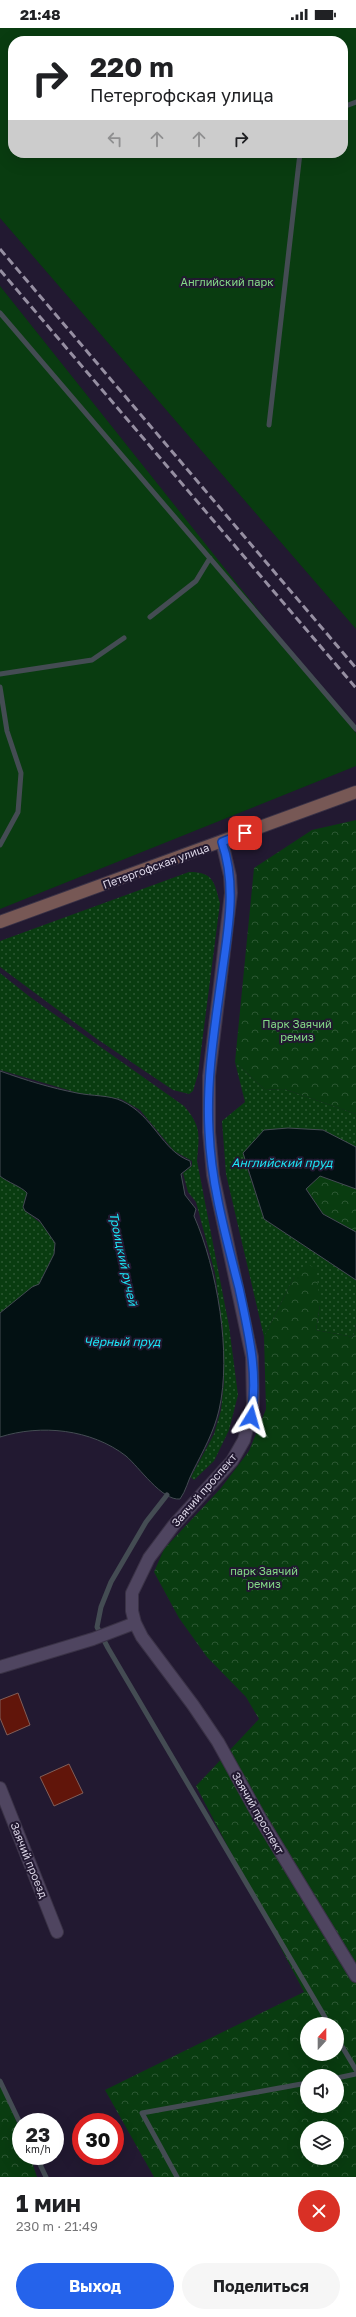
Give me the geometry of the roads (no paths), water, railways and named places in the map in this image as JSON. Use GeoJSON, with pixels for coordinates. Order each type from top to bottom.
{"type":"FeatureCollection","features":[{"type":"Feature","properties":{"kind":"main road","name":"Петергофская улица"},"geometry":{"type":"LineString","coordinates":[[0,922],[356,792]]}},
{"type":"Feature","properties":{"kind":"street","name":"Заячий проспект"},"geometry":{"type":"LineString","coordinates":[[222,842],[230,876],[231,893],[209,1076],[209,1132],[213,1175],[252,1357],[253,1405],[248,1430],[232,1462],[160,1541],[139,1574],[132,1593],[132,1611],[135,1624],[142,1637],[193,1705],[218,1742],[260,1818],[356,1976]]}},
{"type":"Feature","properties":{"kind":"street"},"geometry":{"type":"LineString","coordinates":[[0,1667],[93,1639],[135,1624]]}},
{"type":"Feature","properties":{"kind":"street","name":"Заячий проезд"},"geometry":{"type":"LineString","coordinates":[[0,1788],[57,1932]]}},
{"type":"Feature","properties":{"kind":"water","name":"Чёрный пруд"},"geometry":{"type":"Polygon","coordinates":[[[0,1071],[28,1081],[58,1089],[122,1101],[133,1107],[142,1115],[172,1150],[190,1161],[191,1166],[181,1174],[185,1195],[196,1209],[194,1216],[209,1260],[215,1285],[223,1338],[224,1363],[223,1388],[217,1418],[208,1441],[180,1499],[166,1495],[158,1489],[126,1456],[97,1440],[82,1435],[49,1430],[16,1433],[0,1437],[0,1313],[32,1287],[39,1284],[54,1254],[55,1243],[39,1220],[25,1211],[23,1207],[27,1193],[0,1176],[0,1071]]]}},
{"type":"Feature","properties":{"kind":"water","name":"Английский пруд"},"geometry":{"type":"Polygon","coordinates":[[[288,1128],[323,1130],[356,1147],[356,1189],[320,1176],[306,1189],[323,1214],[356,1232],[356,1280],[264,1219],[243,1153],[264,1130],[288,1128]]]}},
{"type":"Feature","properties":{"kind":"waterway"},"geometry":{"type":"LineString","coordinates":[[348,105],[356,102]]}},
{"type":"Feature","properties":{"kind":"waterway"},"geometry":{"type":"LineString","coordinates":[[269,425],[299,158]]}},
{"type":"Feature","properties":{"kind":"waterway"},"geometry":{"type":"LineString","coordinates":[[0,313],[356,729]]}},
{"type":"Feature","properties":{"kind":"waterway"},"geometry":{"type":"LineString","coordinates":[[150,617],[196,581],[210,558]]}},
{"type":"Feature","properties":{"kind":"waterway"},"geometry":{"type":"LineString","coordinates":[[0,674],[92,660],[124,638]]}},
{"type":"Feature","properties":{"kind":"waterway","name":"Троицкий ручей"},"geometry":{"type":"LineString","coordinates":[[0,687],[7,731],[21,773],[18,812],[0,845]]}},
{"type":"Feature","properties":{"kind":"waterway"},"geometry":{"type":"LineString","coordinates":[[167,1495],[146,1522],[111,1582],[101,1607],[97,1627],[325,2017]]}},
{"type":"Feature","properties":{"kind":"waterway"},"geometry":{"type":"LineString","coordinates":[[344,2050],[356,2070]]}},
{"type":"Feature","properties":{"kind":"waterway"},"geometry":{"type":"LineString","coordinates":[[344,2077],[356,2074]]}},
{"type":"Feature","properties":{"kind":"waterway"},"geometry":{"type":"LineString","coordinates":[[0,2081],[15,2113]]}},
{"type":"Feature","properties":{"kind":"waterway"},"geometry":{"type":"LineString","coordinates":[[177,2177],[142,2113],[300,2084]]}},
{"type":"Feature","properties":{"kind":"waterway"},"geometry":{"type":"LineString","coordinates":[[40,2165],[46,2177]]}},
{"type":"Feature","properties":{"kind":"railway"},"geometry":{"type":"LineString","coordinates":[[0,249],[356,668]]}},
{"type":"Feature","properties":{"kind":"railway"},"geometry":{"type":"LineString","coordinates":[[0,270],[356,688]]}},
{"type":"Feature","properties":{"kind":"park label","name":"Английский парк"},"geometry":{"type":"Point","coordinates":[227,282]}},
{"type":"Feature","properties":{"kind":"park label","name":"Парк Заячий ремиз"},"geometry":{"type":"Point","coordinates":[297,1030]}},
{"type":"Feature","properties":{"kind":"park label","name":"парк Заячий ремиз"},"geometry":{"type":"Point","coordinates":[264,1577]}}]}
